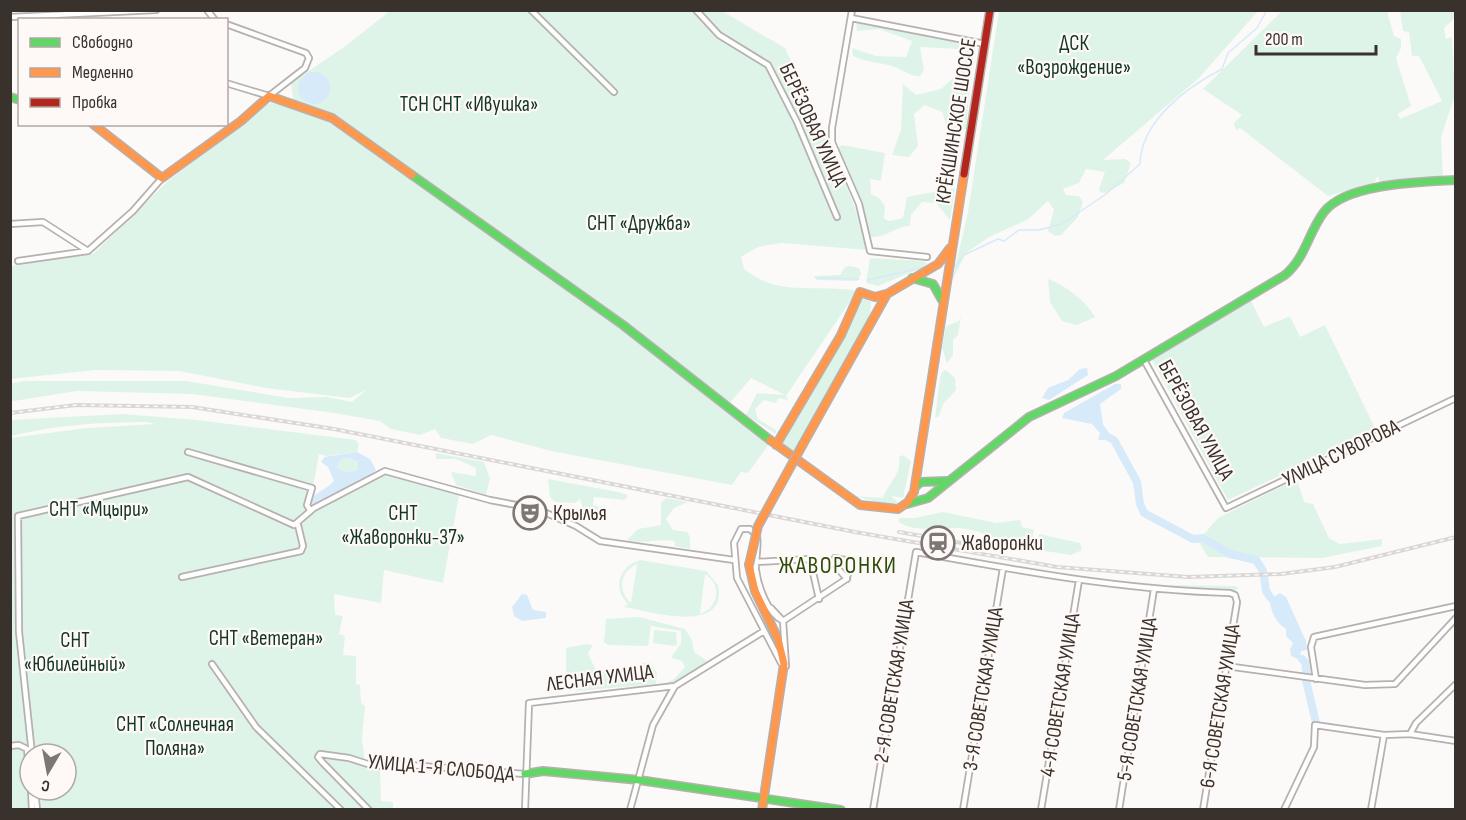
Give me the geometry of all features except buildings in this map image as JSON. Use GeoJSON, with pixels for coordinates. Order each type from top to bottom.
{"type":"FeatureCollection","features":[{"type":"Feature","properties":{"kind":"street"},"geometry":{"type":"LineString","coordinates":[[10,17],[110,17],[156,10]]}},
{"type":"Feature","properties":{"kind":"street"},"geometry":{"type":"LineString","coordinates":[[531,10],[614,92]]}},
{"type":"Feature","properties":{"kind":"street","name":"БЕРЁЗОВАЯ УЛИЦА"},"geometry":{"type":"LineString","coordinates":[[696,10],[719,35],[768,65],[797,122],[837,217]]}},
{"type":"Feature","properties":{"kind":"street"},"geometry":{"type":"LineString","coordinates":[[852,10],[832,142],[859,204],[870,251],[927,257]]}},
{"type":"Feature","properties":{"kind":"street","name":"КРЁКШИНСКОЕ ШОССЕ"},"geometry":{"type":"LineString","coordinates":[[915,490],[990,10]]}},
{"type":"Feature","properties":{"kind":"street"},"geometry":{"type":"LineString","coordinates":[[851,18],[985,44]]}},
{"type":"Feature","properties":{"kind":"street"},"geometry":{"type":"LineString","coordinates":[[18,261],[88,251],[133,211],[162,178],[241,121],[305,68],[309,62],[308,55],[228,25]]}},
{"type":"Feature","properties":{"kind":"street"},"geometry":{"type":"LineString","coordinates":[[228,83],[332,118],[616,320],[776,445],[860,505],[890,510],[926,497],[932,488],[926,482],[920,458]]}},
{"type":"Feature","properties":{"kind":"street"},"geometry":{"type":"LineString","coordinates":[[96,126],[162,178]]}},
{"type":"Feature","properties":{"kind":"street"},"geometry":{"type":"LineString","coordinates":[[1144,360],[1292,270],[1300,261],[1322,214],[1331,202],[1390,185],[1455,180]]}},
{"type":"Feature","properties":{"kind":"street"},"geometry":{"type":"LineString","coordinates":[[10,224],[43,222],[88,251]]}},
{"type":"Feature","properties":{"kind":"street"},"geometry":{"type":"LineString","coordinates":[[783,680],[782,649],[756,596],[753,563],[758,526],[873,315],[887,294],[910,278],[939,264],[949,251],[954,237]]}},
{"type":"Feature","properties":{"kind":"street"},"geometry":{"type":"LineString","coordinates":[[910,278],[935,286],[941,295],[943,306]]}},
{"type":"Feature","properties":{"kind":"street"},"geometry":{"type":"LineString","coordinates":[[776,445],[841,335],[860,288],[874,304],[873,315]]}},
{"type":"Feature","properties":{"kind":"street"},"geometry":{"type":"LineString","coordinates":[[869,296],[887,294]]}},
{"type":"Feature","properties":{"kind":"street","name":"БЕРЁЗОВАЯ УЛИЦА"},"geometry":{"type":"LineString","coordinates":[[926,497],[1029,417],[1091,389],[1144,360],[1226,508]]}},
{"type":"Feature","properties":{"kind":"street","name":"УЛИЦА СУВОРОВА"},"geometry":{"type":"LineString","coordinates":[[1226,508],[1455,398]]}},
{"type":"Feature","properties":{"kind":"street"},"geometry":{"type":"LineString","coordinates":[[188,452],[312,488],[307,505],[310,510]]}},
{"type":"Feature","properties":{"kind":"street"},"geometry":{"type":"LineString","coordinates":[[182,577],[302,551],[298,525],[310,510],[385,471],[490,500],[537,509],[576,526],[600,541],[734,560]]}},
{"type":"Feature","properties":{"kind":"street"},"geometry":{"type":"LineString","coordinates":[[31,742],[19,630],[18,516],[188,477],[288,524],[298,525]]}},
{"type":"Feature","properties":{"kind":"street"},"geometry":{"type":"LineString","coordinates":[[904,505],[918,483],[950,480]]}},
{"type":"Feature","properties":{"kind":"street"},"geometry":{"type":"LineString","coordinates":[[915,490],[926,497]]}},
{"type":"Feature","properties":{"kind":"street"},"geometry":{"type":"LineString","coordinates":[[10,528],[18,526]]}},
{"type":"Feature","properties":{"kind":"street"},"geometry":{"type":"LineString","coordinates":[[762,810],[787,656],[783,621],[774,615],[753,563],[757,536],[753,530],[745,528],[736,536],[734,560],[741,588],[780,659],[783,680]]}},
{"type":"Feature","properties":{"kind":"street","name":"2-Я СОВЕТСКАЯ УЛИЦА"},"geometry":{"type":"LineString","coordinates":[[873,810],[916,552],[1003,568]]}},
{"type":"Feature","properties":{"kind":"street"},"geometry":{"type":"LineString","coordinates":[[753,563],[810,558],[819,599]]}},
{"type":"Feature","properties":{"kind":"street"},"geometry":{"type":"LineString","coordinates":[[783,621],[847,579],[850,561],[835,558],[834,564],[847,579]]}},
{"type":"Feature","properties":{"kind":"street"},"geometry":{"type":"LineString","coordinates":[[1003,568],[1154,589]]}},
{"type":"Feature","properties":{"kind":"street","name":"3-Я СОВЕТСКАЯ УЛИЦА"},"geometry":{"type":"LineString","coordinates":[[963,810],[1003,568]]}},
{"type":"Feature","properties":{"kind":"street","name":"4-Я СОВЕТСКАЯ УЛИЦА"},"geometry":{"type":"LineString","coordinates":[[1041,810],[1079,580]]}},
{"type":"Feature","properties":{"kind":"street","name":"6-Я СОВЕТСКАЯ УЛИЦА"},"geometry":{"type":"LineString","coordinates":[[1154,589],[1230,593],[1235,595],[1237,602],[1203,810]]}},
{"type":"Feature","properties":{"kind":"street","name":"5-Я СОВЕТСКАЯ УЛИЦА"},"geometry":{"type":"LineString","coordinates":[[1119,810],[1154,589]]}},
{"type":"Feature","properties":{"kind":"street"},"geometry":{"type":"LineString","coordinates":[[1316,679],[1311,647],[1314,637],[1455,606]]}},
{"type":"Feature","properties":{"kind":"street"},"geometry":{"type":"LineString","coordinates":[[1226,666],[1365,685],[1395,684],[1455,618]]}},
{"type":"Feature","properties":{"kind":"street","name":"ЛЕСНАЯ УЛИЦА"},"geometry":{"type":"LineString","coordinates":[[525,774],[529,703],[675,686],[764,631]]}},
{"type":"Feature","properties":{"kind":"street"},"geometry":{"type":"LineString","coordinates":[[212,664],[256,727],[341,810]]}},
{"type":"Feature","properties":{"kind":"street"},"geometry":{"type":"LineString","coordinates":[[1410,734],[1416,723],[1455,684]]}},
{"type":"Feature","properties":{"kind":"street","name":"ЛЕСНАЯ УЛИЦА"},"geometry":{"type":"LineString","coordinates":[[630,810],[653,725],[675,686]]}},
{"type":"Feature","properties":{"kind":"street"},"geometry":{"type":"LineString","coordinates":[[1284,810],[1314,747],[1315,725],[1384,735],[1410,734],[1455,741]]}},
{"type":"Feature","properties":{"kind":"street"},"geometry":{"type":"LineString","coordinates":[[1371,810],[1384,735]]}},
{"type":"Feature","properties":{"kind":"street","name":"УЛИЦА 1-Я СЛОБОДА"},"geometry":{"type":"LineString","coordinates":[[369,810],[318,757],[322,754],[350,758],[374,766],[391,764],[525,774]]}},
{"type":"Feature","properties":{"kind":"street"},"geometry":{"type":"LineString","coordinates":[[525,810],[525,774],[543,771],[639,780],[841,810]]}},
{"type":"Feature","properties":{"kind":"green space"},"geometry":{"type":"Polygon","coordinates":[[[390,11],[722,11],[785,48],[834,156],[855,208],[867,250],[781,243],[758,247],[741,257],[744,269],[761,280],[775,285],[857,291],[786,396],[788,400],[778,398],[776,403],[764,400],[755,409],[758,419],[776,430],[776,434],[746,415],[757,393],[785,395],[751,378],[724,410],[769,444],[748,473],[741,472],[732,485],[551,451],[491,435],[473,444],[441,438],[435,429],[420,435],[391,429],[380,421],[192,394],[77,391],[11,400],[10,384],[23,381],[186,381],[289,398],[327,397],[352,402],[366,390],[349,398],[266,388],[179,371],[95,370],[11,379],[11,266],[93,254],[168,181],[238,128],[262,106],[271,103],[294,107],[291,83],[344,47],[390,11]]]}},
{"type":"Feature","properties":{"kind":"green space","name":"ДСК «Возрождение»"},"geometry":{"type":"Polygon","coordinates":[[[999,11],[1258,11],[1199,78],[1103,160],[1125,159],[1131,163],[1124,183],[1105,193],[1100,192],[1105,172],[1086,169],[1079,183],[1063,189],[1066,195],[1079,196],[1083,202],[1078,217],[1061,235],[1055,236],[1048,231],[1054,210],[1048,201],[1027,220],[989,237],[966,253],[952,281],[968,212],[999,11]]]}},
{"type":"Feature","properties":{"kind":"green space"},"geometry":{"type":"Polygon","coordinates":[[[1282,11],[1387,11],[1394,36],[1401,39],[1401,48],[1396,58],[1411,106],[1398,114],[1400,119],[1442,101],[1419,56],[1412,56],[1409,32],[1403,31],[1400,11],[1455,11],[1455,18],[1444,28],[1446,39],[1452,37],[1455,95],[1441,137],[1443,177],[1397,179],[1380,183],[1378,176],[1374,183],[1328,196],[1240,128],[1236,130],[1234,123],[1242,115],[1203,89],[1282,11]]]}},
{"type":"Feature","properties":{"kind":"green space"},"geometry":{"type":"Polygon","coordinates":[[[856,22],[974,45],[966,129],[948,131],[942,112],[925,105],[914,114],[918,146],[909,157],[892,155],[901,130],[903,84],[916,95],[941,89],[962,70],[958,49],[920,47],[924,70],[920,76],[914,76],[892,66],[853,56],[852,48],[876,56],[906,57],[912,41],[879,29],[857,31],[856,22]]]}},
{"type":"Feature","properties":{"kind":"green space"},"geometry":{"type":"Polygon","coordinates":[[[842,145],[885,153],[881,181],[870,179],[871,194],[879,198],[885,206],[884,218],[889,221],[903,218],[907,197],[955,188],[950,220],[936,203],[922,202],[911,215],[910,226],[871,237],[850,178],[836,149],[842,145]]]}},
{"type":"Feature","properties":{"kind":"green space"},"geometry":{"type":"Polygon","coordinates":[[[870,258],[927,263],[924,267],[878,286],[866,283],[870,258]]]}},
{"type":"Feature","properties":{"kind":"green space"},"geometry":{"type":"Polygon","coordinates":[[[845,267],[859,268],[861,274],[857,281],[817,280],[814,276],[840,275],[845,267]]]}},
{"type":"Feature","properties":{"kind":"green space"},"geometry":{"type":"Polygon","coordinates":[[[1048,279],[1075,295],[1095,317],[1077,325],[1062,321],[1050,302],[1048,279]]]}},
{"type":"Feature","properties":{"kind":"green space"},"geometry":{"type":"Polygon","coordinates":[[[860,294],[871,302],[870,316],[793,454],[781,444],[781,440],[860,294]]]}},
{"type":"Feature","properties":{"kind":"green space"},"geometry":{"type":"Polygon","coordinates":[[[1251,301],[1264,327],[1290,316],[1300,337],[1325,325],[1376,430],[1228,500],[1152,360],[1251,301]]]}},
{"type":"Feature","properties":{"kind":"green space"},"geometry":{"type":"Polygon","coordinates":[[[961,315],[958,335],[953,340],[953,355],[947,363],[942,348],[946,326],[959,321],[961,315]]]}},
{"type":"Feature","properties":{"kind":"green space"},"geometry":{"type":"Polygon","coordinates":[[[946,370],[955,378],[956,390],[943,404],[939,416],[935,418],[940,378],[942,372],[946,370]]]}},
{"type":"Feature","properties":{"kind":"green space"},"geometry":{"type":"Polygon","coordinates":[[[123,414],[197,420],[356,440],[359,445],[357,452],[326,456],[319,454],[309,509],[385,471],[460,490],[443,583],[384,570],[381,603],[334,594],[335,615],[343,616],[339,634],[345,636],[343,655],[356,656],[356,684],[360,685],[361,703],[365,706],[362,738],[365,763],[380,766],[381,801],[393,802],[393,809],[11,809],[11,438],[87,428],[155,424],[130,422],[78,425],[11,436],[10,420],[123,414]]]}},
{"type":"Feature","properties":{"kind":"green space"},"geometry":{"type":"Polygon","coordinates":[[[436,453],[484,462],[490,478],[486,495],[456,485],[451,472],[476,476],[476,468],[456,459],[436,459],[436,453]]]}},
{"type":"Feature","properties":{"kind":"green space"},"geometry":{"type":"Polygon","coordinates":[[[903,455],[911,461],[903,498],[891,496],[898,502],[889,505],[854,496],[883,498],[897,473],[899,457],[903,455]]]}},
{"type":"Feature","properties":{"kind":"green space"},"geometry":{"type":"Polygon","coordinates":[[[347,458],[358,462],[357,470],[346,472],[337,468],[341,459],[347,458]]]}},
{"type":"Feature","properties":{"kind":"green space"},"geometry":{"type":"Polygon","coordinates":[[[548,479],[628,495],[625,500],[594,497],[593,505],[609,511],[608,514],[583,510],[580,499],[575,503],[555,502],[550,497],[548,479]]]}},
{"type":"Feature","properties":{"kind":"green space"},"geometry":{"type":"Polygon","coordinates":[[[1297,479],[1304,502],[1313,504],[1329,538],[1340,544],[1382,539],[1382,546],[1322,558],[1208,557],[1198,541],[1218,518],[1297,479]]]}},
{"type":"Feature","properties":{"kind":"green space"},"geometry":{"type":"Polygon","coordinates":[[[666,498],[688,502],[674,508],[666,519],[673,530],[687,532],[690,537],[690,549],[675,546],[675,541],[627,540],[638,529],[661,525],[661,503],[666,498]]]}},
{"type":"Feature","properties":{"kind":"green space"},"geometry":{"type":"Polygon","coordinates":[[[943,512],[996,523],[1020,520],[1022,527],[1034,530],[1031,546],[1012,543],[968,529],[920,528],[899,522],[899,518],[915,518],[943,512]]]}},
{"type":"Feature","properties":{"kind":"green space"},"geometry":{"type":"Polygon","coordinates":[[[1039,534],[1080,543],[1082,550],[1071,555],[1039,550],[1036,546],[1039,534]]]}},
{"type":"Feature","properties":{"kind":"green space"},"geometry":{"type":"Polygon","coordinates":[[[640,560],[706,571],[718,585],[718,601],[711,611],[699,615],[684,617],[624,607],[628,604],[620,591],[620,578],[627,567],[640,560]],[[637,565],[631,567],[622,582],[624,593],[631,603],[637,565]],[[705,574],[700,614],[711,607],[716,596],[714,584],[705,574]]]}},
{"type":"Feature","properties":{"kind":"green space"},"geometry":{"type":"Polygon","coordinates":[[[1169,585],[1235,586],[1239,588],[1235,591],[1171,588],[1169,585]]]}},
{"type":"Feature","properties":{"kind":"green space"},"geometry":{"type":"Polygon","coordinates":[[[639,617],[685,629],[692,640],[694,652],[706,660],[707,664],[670,684],[662,685],[674,679],[685,667],[682,661],[671,658],[681,643],[681,631],[651,626],[648,646],[608,645],[604,642],[606,619],[639,617]]]}},
{"type":"Feature","properties":{"kind":"green space"},"geometry":{"type":"Polygon","coordinates":[[[654,630],[676,632],[677,644],[674,646],[653,643],[654,630]]]}},
{"type":"Feature","properties":{"kind":"green space"},"geometry":{"type":"Polygon","coordinates":[[[593,645],[588,653],[597,673],[603,671],[619,679],[635,680],[639,675],[638,664],[650,662],[657,673],[656,684],[576,691],[566,673],[566,648],[593,645]]]}},
{"type":"Feature","properties":{"kind":"water"},"geometry":{"type":"Polygon","coordinates":[[[314,72],[325,77],[330,88],[325,99],[314,104],[303,99],[298,88],[303,77],[314,72]]]}},
{"type":"Feature","properties":{"kind":"water"},"geometry":{"type":"Polygon","coordinates":[[[1087,368],[1088,375],[1049,400],[1042,398],[1048,388],[1068,380],[1080,369],[1087,368]]]}},
{"type":"Feature","properties":{"kind":"water"},"geometry":{"type":"Polygon","coordinates":[[[1115,384],[1121,384],[1121,389],[1100,404],[1103,424],[1109,433],[1104,440],[1098,440],[1100,433],[1092,424],[1062,418],[1064,413],[1115,384]]]}},
{"type":"Feature","properties":{"kind":"water"},"geometry":{"type":"Polygon","coordinates":[[[357,452],[370,459],[376,470],[366,478],[311,505],[312,498],[334,481],[328,467],[321,462],[324,457],[357,452]],[[348,458],[341,459],[337,468],[346,472],[357,470],[358,462],[348,458]]]}},
{"type":"Feature","properties":{"kind":"water"},"geometry":{"type":"Polygon","coordinates":[[[1280,593],[1286,597],[1306,641],[1307,650],[1301,651],[1300,660],[1291,656],[1290,650],[1293,643],[1286,636],[1286,629],[1276,619],[1271,608],[1269,600],[1280,593]]]}},
{"type":"Feature","properties":{"kind":"water"},"geometry":{"type":"Polygon","coordinates":[[[522,594],[527,595],[533,610],[546,612],[546,618],[522,621],[514,616],[512,607],[522,594]]]}},
{"type":"Feature","properties":{"kind":"waterway"},"geometry":{"type":"LineString","coordinates":[[954,267],[964,255],[998,239],[1004,241],[1019,230],[1039,230],[1062,224],[1106,194],[1140,164],[1142,148],[1148,134],[1168,107],[1195,85],[1222,69],[1228,53],[1257,28],[1267,10]]}},
{"type":"Feature","properties":{"kind":"waterway"},"geometry":{"type":"LineString","coordinates":[[868,280],[934,265]]}},
{"type":"Feature","properties":{"kind":"waterway"},"geometry":{"type":"LineString","coordinates":[[816,278],[859,279]]}},
{"type":"Feature","properties":{"kind":"waterway"},"geometry":{"type":"LineString","coordinates":[[1106,436],[1114,440],[1137,482],[1140,504],[1144,513],[1193,539],[1203,538],[1230,554],[1256,560],[1263,571]]}},
{"type":"Feature","properties":{"kind":"waterway"},"geometry":{"type":"LineString","coordinates":[[1264,577],[1266,591],[1270,597]]}},
{"type":"Feature","properties":{"kind":"waterway"},"geometry":{"type":"LineString","coordinates":[[1302,659],[1305,662],[1307,676]]}},
{"type":"Feature","properties":{"kind":"waterway"},"geometry":{"type":"LineString","coordinates":[[1306,680],[1316,723]]}},
{"type":"Feature","properties":{"kind":"railway"},"geometry":{"type":"LineString","coordinates":[[10,413],[76,405],[192,407],[334,429],[855,532],[1057,567],[1188,577],[1281,574],[1335,567],[1456,537]]}},
{"type":"Feature","properties":{"kind":"railway"},"geometry":{"type":"LineString","coordinates":[[899,532],[979,546]]}},
{"type":"Feature","properties":{"kind":"traffic: fast"},"geometry":{"type":"LineString","coordinates":[[10,97],[18,99]]}},
{"type":"Feature","properties":{"kind":"traffic: fast"},"geometry":{"type":"LineString","coordinates":[[412,175],[623,325],[770,440]]}},
{"type":"Feature","properties":{"kind":"traffic: fast"},"geometry":{"type":"LineString","coordinates":[[907,504],[928,498],[1029,417],[1116,376],[1285,275],[1298,261],[1324,212],[1335,202],[1349,195],[1385,186],[1456,180]]}},
{"type":"Feature","properties":{"kind":"traffic: fast"},"geometry":{"type":"LineString","coordinates":[[912,278],[933,284],[942,300]]}},
{"type":"Feature","properties":{"kind":"traffic: fast"},"geometry":{"type":"LineString","coordinates":[[916,486],[921,482],[947,481]]}},
{"type":"Feature","properties":{"kind":"traffic: fast"},"geometry":{"type":"LineString","coordinates":[[525,774],[543,771],[639,780],[841,810]]}},
{"type":"Feature","properties":{"kind":"traffic: slow"},"geometry":{"type":"LineString","coordinates":[[96,126],[162,178],[241,121],[269,96],[332,118],[412,175]]}},
{"type":"Feature","properties":{"kind":"traffic: slow"},"geometry":{"type":"LineString","coordinates":[[770,440],[860,505],[898,509],[908,502],[914,492],[964,174]]}},
{"type":"Feature","properties":{"kind":"traffic: slow"},"geometry":{"type":"LineString","coordinates":[[803,444],[887,294],[938,264],[950,248]]}},
{"type":"Feature","properties":{"kind":"traffic: slow"},"geometry":{"type":"LineString","coordinates":[[776,445],[841,335],[860,292],[875,297],[886,294]]}},
{"type":"Feature","properties":{"kind":"traffic: slow"},"geometry":{"type":"LineString","coordinates":[[749,565],[758,526],[803,444]]}},
{"type":"Feature","properties":{"kind":"traffic: slow"},"geometry":{"type":"LineString","coordinates":[[749,565],[755,591],[778,639],[784,664],[762,810]]}},
{"type":"Feature","properties":{"kind":"traffic: jam"},"geometry":{"type":"LineString","coordinates":[[964,174],[990,10]]}},
{"type":"Feature","properties":{"kind":"place","name":"Крылья"},"geometry":{"type":"Point","coordinates":[530,513]}},
{"type":"Feature","properties":{"kind":"place","name":"Жаворонки"},"geometry":{"type":"Point","coordinates":[938,543]}},
{"type":"Feature","properties":{"kind":"district","name":"ЖАВОРОНКИ"},"geometry":{"type":"Point","coordinates":[838,565]}},
{"type":"Feature","properties":{"kind":"park label","name":"ТСН СНТ «Ивушка»"},"geometry":{"type":"Point","coordinates":[469,104]}},
{"type":"Feature","properties":{"kind":"park label","name":"СНТ «Дружба»"},"geometry":{"type":"Point","coordinates":[639,223]}},
{"type":"Feature","properties":{"kind":"park label","name":"СНТ «Мцыри»"},"geometry":{"type":"Point","coordinates":[99,509]}},
{"type":"Feature","properties":{"kind":"park label","name":"СНТ «Жаворонки-37»"},"geometry":{"type":"Point","coordinates":[403,525]}},
{"type":"Feature","properties":{"kind":"park label","name":"СНТ «Ветеран»"},"geometry":{"type":"Point","coordinates":[266,638]}},
{"type":"Feature","properties":{"kind":"park label","name":"СНТ «Юбилейный»"},"geometry":{"type":"Point","coordinates":[75,652]}},
{"type":"Feature","properties":{"kind":"park label","name":"СНТ «Солнечная Поляна»"},"geometry":{"type":"Point","coordinates":[175,736]}}]}
